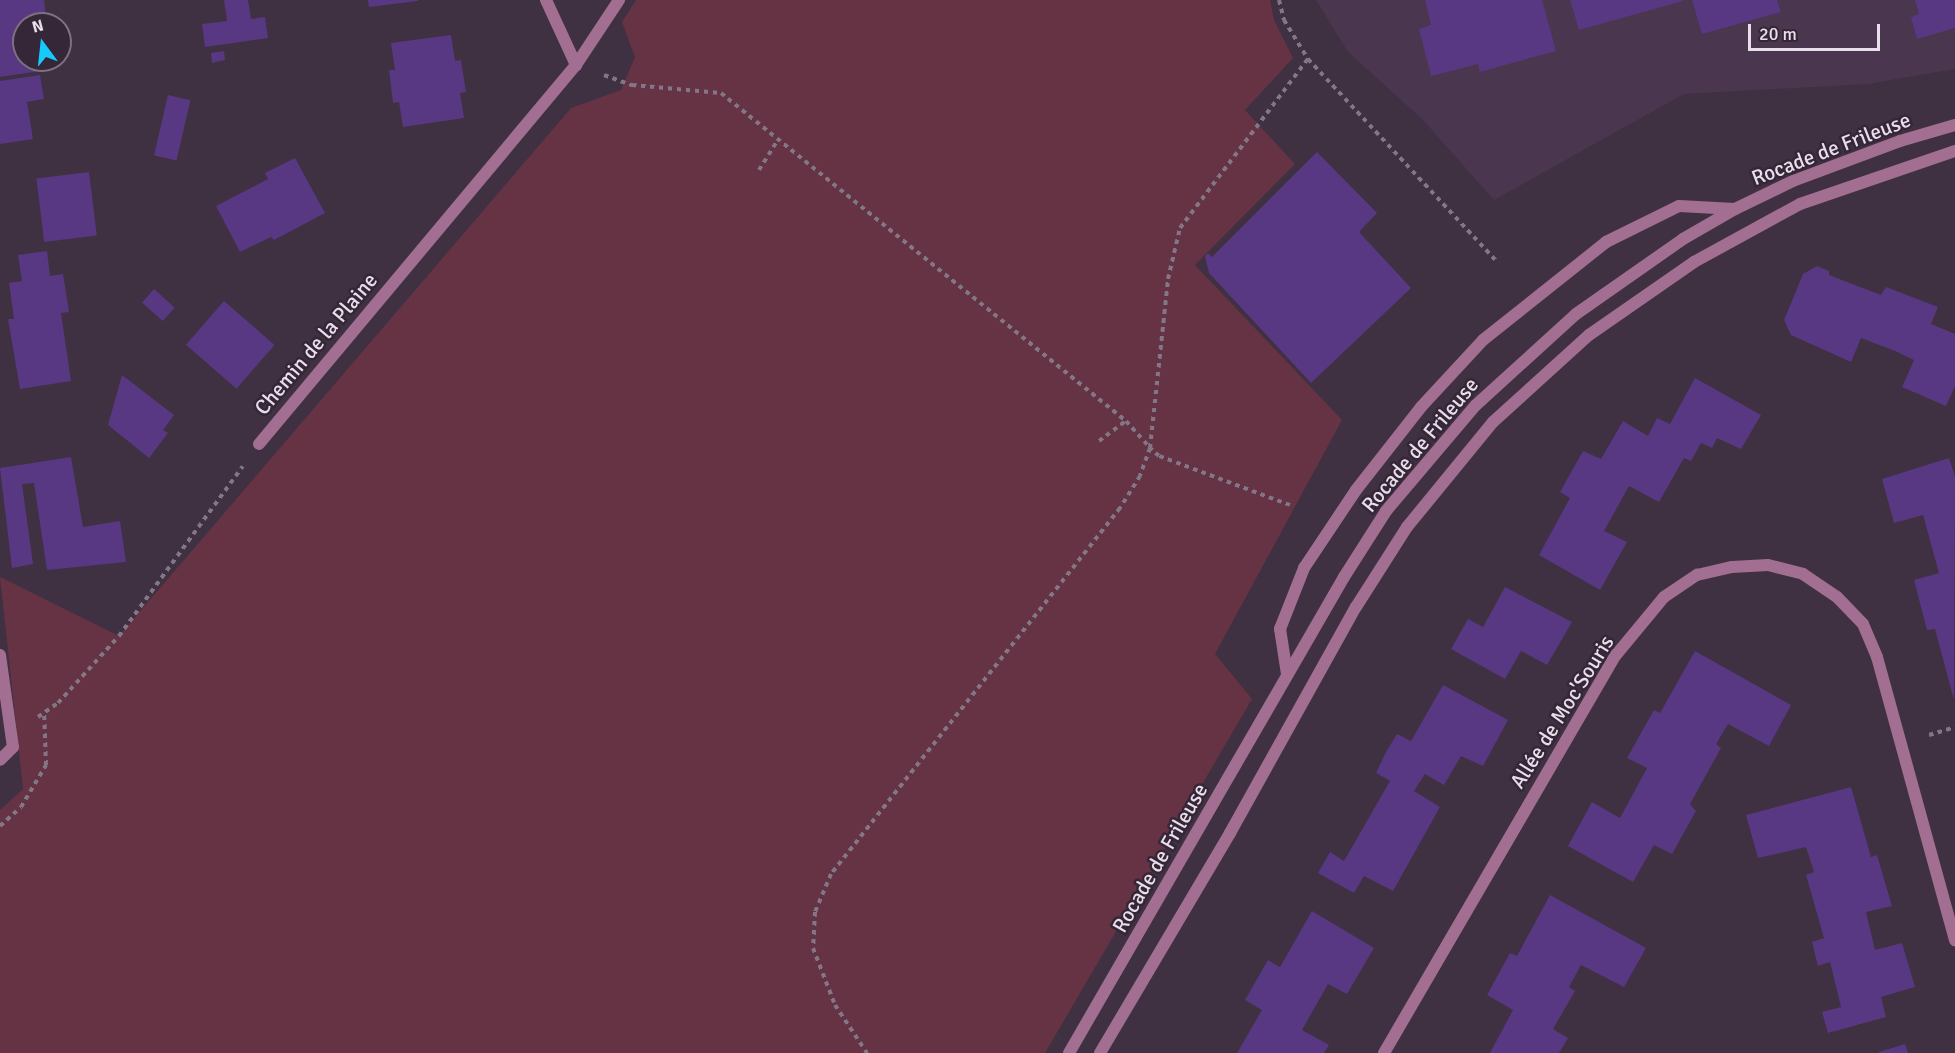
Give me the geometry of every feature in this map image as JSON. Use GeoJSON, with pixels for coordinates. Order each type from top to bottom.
{"type":"FeatureCollection","features":[{"type":"Feature","properties":{"kind":"street"},"geometry":{"type":"LineString","coordinates":[[546,0],[576,65]]}},
{"type":"Feature","properties":{"kind":"street","name":"Chemin de la Plaine"},"geometry":{"type":"LineString","coordinates":[[259,444],[576,65],[619,0]]}},
{"type":"Feature","properties":{"kind":"street","name":"Rocade de Frileuse"},"geometry":{"type":"LineString","coordinates":[[1069,1053],[1287,675],[1386,511],[1476,405],[1576,314],[1683,239],[1792,181],[1899,141],[1955,125]]}},
{"type":"Feature","properties":{"kind":"street","name":"Rocade de Frileuse"},"geometry":{"type":"LineString","coordinates":[[1100,1053],[1363,597],[1407,527],[1493,422],[1588,335],[1694,262],[1800,204],[1955,151]]}},
{"type":"Feature","properties":{"kind":"street"},"geometry":{"type":"LineString","coordinates":[[1287,675],[1280,630],[1304,568],[1356,490],[1399,435],[1483,340],[1606,242],[1679,206],[1736,209]]}},
{"type":"Feature","properties":{"kind":"street","name":"Allée de Moc'Souris"},"geometry":{"type":"LineString","coordinates":[[1384,1053],[1616,655],[1664,597],[1697,575],[1732,567],[1768,565],[1803,574],[1838,597],[1863,624],[1876,657],[1955,940]]}},
{"type":"Feature","properties":{"kind":"street"},"geometry":{"type":"LineString","coordinates":[[0,655],[13,747],[0,760]]}},
{"type":"Feature","properties":{"kind":"path"},"geometry":{"type":"LineString","coordinates":[[1279,0],[1284,20],[1308,58],[1498,263]]}},
{"type":"Feature","properties":{"kind":"path"},"geometry":{"type":"LineString","coordinates":[[867,1053],[835,1005],[813,948],[815,912],[831,874],[1120,508],[1140,476],[1150,448],[1168,279],[1180,228],[1308,58]]}},
{"type":"Feature","properties":{"kind":"path"},"geometry":{"type":"LineString","coordinates":[[576,65],[632,85],[721,93],[1126,421],[1159,456],[1290,505]]}},
{"type":"Feature","properties":{"kind":"path"},"geometry":{"type":"LineString","coordinates":[[759,170],[778,140]]}},
{"type":"Feature","properties":{"kind":"path"},"geometry":{"type":"LineString","coordinates":[[1099,441],[1126,421]]}},
{"type":"Feature","properties":{"kind":"path","name":"Chemin de la Plaine"},"geometry":{"type":"LineString","coordinates":[[0,826],[21,807],[46,765],[44,710],[58,703],[119,636],[259,444]]}},
{"type":"Feature","properties":{"kind":"shaded area"},"geometry":{"type":"Polygon","coordinates":[[[636,0],[1270,0],[1274,20],[1293,58],[1245,110],[1295,164],[1195,265],[1342,420],[1215,654],[1252,699],[1045,1053],[0,1053],[0,810],[23,789],[0,577],[119,636],[571,108],[621,90],[635,57],[622,22],[636,0]]]}},
{"type":"Feature","properties":{"kind":"shaded area"},"geometry":{"type":"Polygon","coordinates":[[[1316,0],[1955,0],[1955,69],[1868,84],[1684,94],[1494,200],[1422,119],[1348,52],[1316,0]]]}},
{"type":"Feature","properties":{"kind":"building"},"geometry":{"type":"Polygon","coordinates":[[[0,0],[44,0],[46,12],[12,12],[12,72],[34,72],[0,77],[0,0]]]}},
{"type":"Feature","properties":{"kind":"building"},"geometry":{"type":"Polygon","coordinates":[[[224,0],[248,0],[251,19],[265,17],[268,38],[205,47],[202,24],[227,21],[224,0]]]}},
{"type":"Feature","properties":{"kind":"building"},"geometry":{"type":"Polygon","coordinates":[[[368,0],[418,0],[418,1],[369,7],[368,0]]]}},
{"type":"Feature","properties":{"kind":"building"},"geometry":{"type":"Polygon","coordinates":[[[1425,0],[1542,0],[1556,51],[1480,72],[1478,64],[1431,76],[1419,29],[1431,25],[1425,0]]]}},
{"type":"Feature","properties":{"kind":"building"},"geometry":{"type":"Polygon","coordinates":[[[1570,0],[1683,0],[1683,1],[1579,30],[1570,0]]]}},
{"type":"Feature","properties":{"kind":"building"},"geometry":{"type":"Polygon","coordinates":[[[1692,0],[1777,0],[1781,12],[1702,34],[1692,0]]]}},
{"type":"Feature","properties":{"kind":"building"},"geometry":{"type":"Polygon","coordinates":[[[1915,0],[1955,0],[1955,28],[1917,39],[1911,17],[1919,14],[1915,0]]]}},
{"type":"Feature","properties":{"kind":"building"},"geometry":{"type":"Polygon","coordinates":[[[451,35],[455,61],[461,60],[466,92],[460,93],[464,118],[403,127],[399,102],[393,103],[389,70],[395,70],[391,43],[451,35]]]}},
{"type":"Feature","properties":{"kind":"building"},"geometry":{"type":"Polygon","coordinates":[[[224,51],[225,60],[212,63],[211,53],[224,51]]]}},
{"type":"Feature","properties":{"kind":"building"},"geometry":{"type":"Polygon","coordinates":[[[40,75],[44,99],[27,102],[33,139],[0,144],[0,81],[40,75]]]}},
{"type":"Feature","properties":{"kind":"building"},"geometry":{"type":"Polygon","coordinates":[[[168,95],[190,100],[176,161],[154,155],[168,95]]]}},
{"type":"Feature","properties":{"kind":"building"},"geometry":{"type":"Polygon","coordinates":[[[1317,152],[1377,213],[1359,232],[1411,288],[1311,383],[1209,273],[1205,256],[1208,253],[1212,257],[1317,152]]]}},
{"type":"Feature","properties":{"kind":"building"},"geometry":{"type":"Polygon","coordinates":[[[295,158],[325,213],[274,240],[271,237],[240,252],[216,206],[268,179],[265,173],[295,158]]]}},
{"type":"Feature","properties":{"kind":"building"},"geometry":{"type":"Polygon","coordinates":[[[89,172],[97,236],[44,242],[36,178],[89,172]]]}},
{"type":"Feature","properties":{"kind":"building"},"geometry":{"type":"Polygon","coordinates":[[[47,251],[50,276],[63,274],[69,312],[61,313],[71,381],[20,389],[8,319],[14,319],[9,283],[22,281],[18,255],[47,251]]]}},
{"type":"Feature","properties":{"kind":"building"},"geometry":{"type":"Polygon","coordinates":[[[1817,266],[1829,271],[1829,275],[1881,295],[1886,287],[1938,307],[1931,324],[1955,334],[1955,386],[1946,406],[1902,387],[1914,360],[1895,351],[1861,338],[1851,362],[1791,335],[1784,320],[1803,274],[1817,266]]]}},
{"type":"Feature","properties":{"kind":"building"},"geometry":{"type":"Polygon","coordinates":[[[154,289],[175,308],[163,321],[142,302],[154,289]]]}},
{"type":"Feature","properties":{"kind":"building"},"geometry":{"type":"Polygon","coordinates":[[[224,301],[275,345],[237,389],[186,345],[224,301]]]}},
{"type":"Feature","properties":{"kind":"building"},"geometry":{"type":"Polygon","coordinates":[[[122,375],[174,415],[163,430],[168,433],[149,458],[108,425],[122,375]]]}},
{"type":"Feature","properties":{"kind":"building"},"geometry":{"type":"Polygon","coordinates":[[[1695,378],[1761,415],[1741,449],[1717,438],[1712,448],[1701,443],[1691,461],[1684,458],[1659,502],[1629,486],[1604,531],[1627,542],[1600,590],[1539,555],[1570,498],[1560,492],[1583,451],[1601,459],[1623,421],[1648,436],[1657,418],[1670,424],[1695,378]]]}},
{"type":"Feature","properties":{"kind":"building"},"geometry":{"type":"Polygon","coordinates":[[[71,457],[83,527],[120,521],[126,562],[47,570],[34,483],[22,484],[33,564],[12,568],[0,468],[71,457]]]}},
{"type":"Feature","properties":{"kind":"building"},"geometry":{"type":"Polygon","coordinates":[[[1949,458],[1955,477],[1954,700],[1935,629],[1927,630],[1914,580],[1939,573],[1923,515],[1894,523],[1882,479],[1949,458]]]}},
{"type":"Feature","properties":{"kind":"building"},"geometry":{"type":"Polygon","coordinates":[[[1505,587],[1572,622],[1547,665],[1521,651],[1505,679],[1451,649],[1468,619],[1483,627],[1505,587]]]}},
{"type":"Feature","properties":{"kind":"building"},"geometry":{"type":"Polygon","coordinates":[[[1695,651],[1791,705],[1769,746],[1728,724],[1716,744],[1721,748],[1690,804],[1696,811],[1672,854],[1654,845],[1633,882],[1568,846],[1592,802],[1620,818],[1647,768],[1627,758],[1654,710],[1660,713],[1695,651]]]}},
{"type":"Feature","properties":{"kind":"building"},"geometry":{"type":"Polygon","coordinates":[[[1443,685],[1508,720],[1483,766],[1461,756],[1444,785],[1425,774],[1414,791],[1440,807],[1393,891],[1364,876],[1354,893],[1318,873],[1330,852],[1344,861],[1390,781],[1376,773],[1386,752],[1397,734],[1411,741],[1443,685]]]}},
{"type":"Feature","properties":{"kind":"building"},"geometry":{"type":"Polygon","coordinates":[[[1851,787],[1871,857],[1877,855],[1892,906],[1866,912],[1875,950],[1902,943],[1915,987],[1881,997],[1886,1017],[1828,1033],[1822,1012],[1841,1007],[1830,962],[1818,966],[1812,942],[1824,938],[1806,875],[1814,872],[1806,847],[1758,858],[1746,815],[1851,787]]]}},
{"type":"Feature","properties":{"kind":"building"},"geometry":{"type":"Polygon","coordinates":[[[1550,895],[1646,948],[1624,987],[1581,965],[1569,987],[1575,991],[1553,1029],[1568,1038],[1559,1053],[1490,1053],[1513,1010],[1487,995],[1510,953],[1517,956],[1550,895]]]}},
{"type":"Feature","properties":{"kind":"building"},"geometry":{"type":"Polygon","coordinates":[[[1312,911],[1374,948],[1347,994],[1328,984],[1302,1030],[1329,1045],[1324,1053],[1237,1053],[1262,1010],[1245,1000],[1268,960],[1280,967],[1312,911]]]}},
{"type":"Feature","properties":{"kind":"building"},"geometry":{"type":"Polygon","coordinates":[[[1905,1044],[1908,1053],[1879,1053],[1879,1052],[1905,1044]]]}}]}
